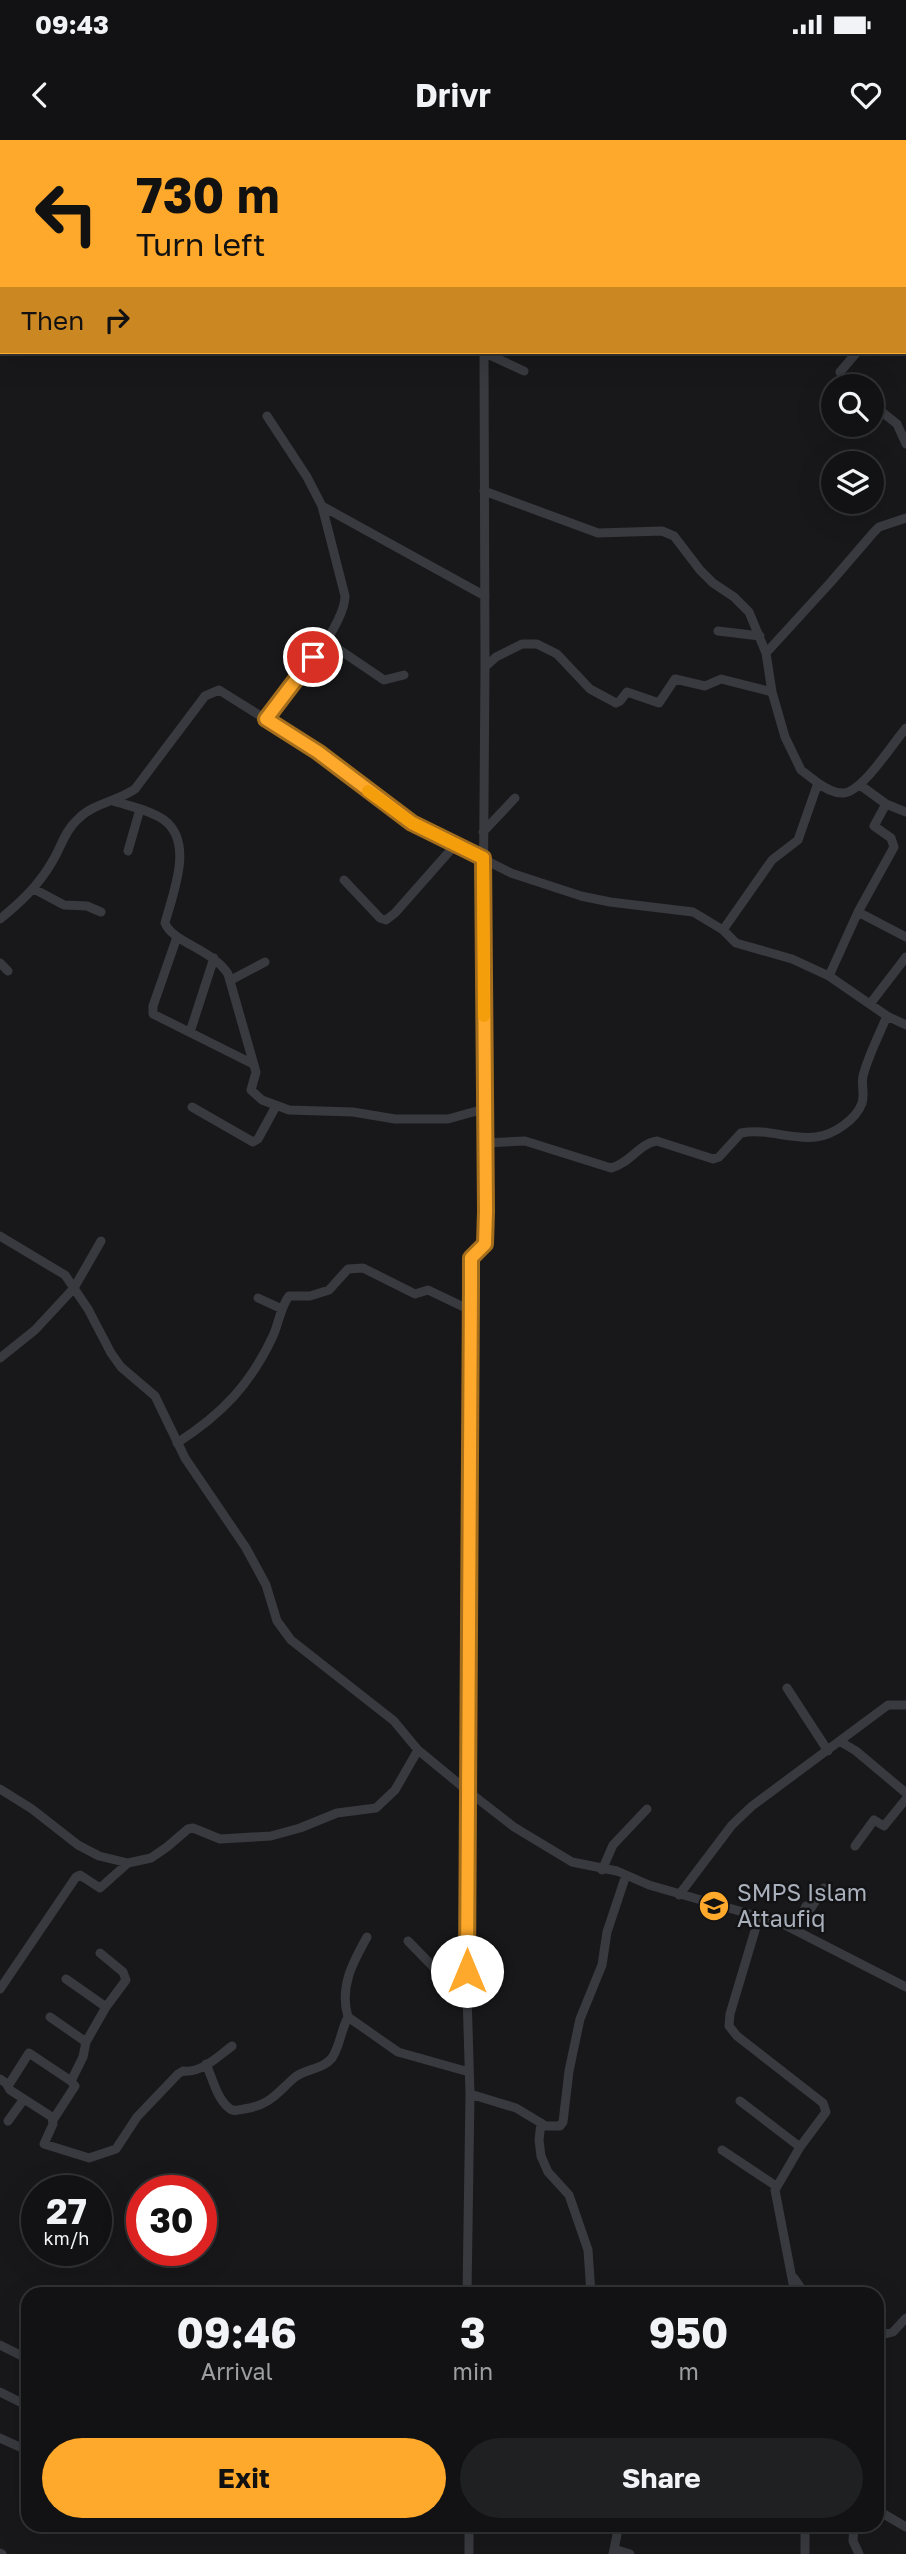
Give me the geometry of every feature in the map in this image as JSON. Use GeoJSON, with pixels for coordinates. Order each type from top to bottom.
{"type":"FeatureCollection","features":[{"type":"Feature","properties":{"kind":"street"},"geometry":{"type":"LineString","coordinates":[[467,2287],[470,2094],[467,1994],[470,1263],[471,1258],[485,1244],[484,354]]}},
{"type":"Feature","properties":{"kind":"street"},"geometry":{"type":"LineString","coordinates":[[488,354],[524,371]]}},
{"type":"Feature","properties":{"kind":"street"},"geometry":{"type":"LineString","coordinates":[[841,374],[855,354]]}},
{"type":"Feature","properties":{"kind":"street"},"geometry":{"type":"LineString","coordinates":[[884,413],[898,424],[906,444]]}},
{"type":"Feature","properties":{"kind":"street"},"geometry":{"type":"LineString","coordinates":[[266,719],[300,677],[343,613],[345,596],[322,506],[307,477],[267,416]]}},
{"type":"Feature","properties":{"kind":"street"},"geometry":{"type":"LineString","coordinates":[[484,491],[598,533],[662,531],[674,536],[699,570],[734,597],[748,612],[766,653],[772,692],[785,737],[794,757],[801,770],[829,790],[843,793],[860,785],[906,727]]}},
{"type":"Feature","properties":{"kind":"street"},"geometry":{"type":"LineString","coordinates":[[322,506],[485,596]]}},
{"type":"Feature","properties":{"kind":"street"},"geometry":{"type":"LineString","coordinates":[[766,653],[879,527],[906,518]]}},
{"type":"Feature","properties":{"kind":"street"},"geometry":{"type":"LineString","coordinates":[[718,631],[760,636]]}},
{"type":"Feature","properties":{"kind":"street"},"geometry":{"type":"LineString","coordinates":[[325,640],[384,680],[404,675]]}},
{"type":"Feature","properties":{"kind":"street"},"geometry":{"type":"LineString","coordinates":[[485,667],[496,657],[530,643],[547,647],[590,689],[616,702],[627,692],[659,703],[676,679],[705,685],[721,679],[772,692]]}},
{"type":"Feature","properties":{"kind":"street"},"geometry":{"type":"LineString","coordinates":[[0,919],[34,889],[51,865],[71,825],[89,809],[113,801],[135,789],[192,711],[209,693],[215,691],[222,692],[318,752],[412,823],[511,873],[554,888],[610,902],[693,912],[723,930],[736,943],[792,959],[829,976],[887,1016],[906,1025]]}},
{"type":"Feature","properties":{"kind":"street"},"geometry":{"type":"LineString","coordinates":[[723,930],[772,860],[798,840],[818,783]]}},
{"type":"Feature","properties":{"kind":"street"},"geometry":{"type":"LineString","coordinates":[[860,785],[886,804],[906,812]]}},
{"type":"Feature","properties":{"kind":"street"},"geometry":{"type":"LineString","coordinates":[[483,832],[515,798]]}},
{"type":"Feature","properties":{"kind":"street"},"geometry":{"type":"LineString","coordinates":[[113,801],[162,818],[176,836],[179,856],[177,877],[165,923],[170,934],[214,958],[223,966],[231,980],[256,1075],[253,1093],[262,1101],[289,1110],[353,1112],[395,1119],[455,1118],[484,1109]]}},
{"type":"Feature","properties":{"kind":"street"},"geometry":{"type":"LineString","coordinates":[[829,976],[858,912],[894,847],[891,838],[874,826],[886,804]]}},
{"type":"Feature","properties":{"kind":"street"},"geometry":{"type":"LineString","coordinates":[[128,851],[140,809]]}},
{"type":"Feature","properties":{"kind":"street"},"geometry":{"type":"LineString","coordinates":[[344,880],[380,918],[386,920],[456,844]]}},
{"type":"Feature","properties":{"kind":"street"},"geometry":{"type":"LineString","coordinates":[[34,889],[64,905],[87,906],[101,912]]}},
{"type":"Feature","properties":{"kind":"street"},"geometry":{"type":"LineString","coordinates":[[858,912],[906,937]]}},
{"type":"Feature","properties":{"kind":"street"},"geometry":{"type":"LineString","coordinates":[[177,937],[152,1010],[155,1017],[253,1064]]}},
{"type":"Feature","properties":{"kind":"street"},"geometry":{"type":"LineString","coordinates":[[870,1004],[906,957]]}},
{"type":"Feature","properties":{"kind":"street"},"geometry":{"type":"LineString","coordinates":[[190,1032],[214,958]]}},
{"type":"Feature","properties":{"kind":"street"},"geometry":{"type":"LineString","coordinates":[[231,980],[265,961]]}},
{"type":"Feature","properties":{"kind":"street"},"geometry":{"type":"LineString","coordinates":[[0,963],[8,971]]}},
{"type":"Feature","properties":{"kind":"street"},"geometry":{"type":"LineString","coordinates":[[484,1143],[525,1141],[611,1168],[621,1166],[651,1142],[657,1141],[713,1159],[719,1157],[741,1133],[765,1131],[789,1136],[818,1137],[834,1132],[858,1110],[863,1095],[863,1076],[887,1016]]}},
{"type":"Feature","properties":{"kind":"street"},"geometry":{"type":"LineString","coordinates":[[192,1107],[253,1142],[258,1139],[276,1106]]}},
{"type":"Feature","properties":{"kind":"street"},"geometry":{"type":"LineString","coordinates":[[0,1236],[65,1275],[121,1367],[155,1396],[177,1443],[246,1548],[266,1586],[277,1621],[283,1630],[303,1651],[394,1721],[418,1750],[514,1827],[572,1862],[626,1875],[679,1895],[794,1929],[906,1987]]}},
{"type":"Feature","properties":{"kind":"street"},"geometry":{"type":"LineString","coordinates":[[0,1359],[35,1330],[74,1288],[101,1241]]}},
{"type":"Feature","properties":{"kind":"street"},"geometry":{"type":"LineString","coordinates":[[177,1443],[218,1414],[241,1388],[274,1334],[289,1296],[310,1296],[329,1290],[348,1269],[363,1268],[415,1294],[428,1290],[470,1310]]}},
{"type":"Feature","properties":{"kind":"street"},"geometry":{"type":"LineString","coordinates":[[258,1298],[282,1310]]}},
{"type":"Feature","properties":{"kind":"street"},"geometry":{"type":"LineString","coordinates":[[787,1688],[828,1751]]}},
{"type":"Feature","properties":{"kind":"street"},"geometry":{"type":"LineString","coordinates":[[679,1895],[743,1814],[841,1742],[855,1727],[870,1720],[888,1705],[906,1705]]}},
{"type":"Feature","properties":{"kind":"street"},"geometry":{"type":"LineString","coordinates":[[841,1742],[906,1796],[884,1826],[874,1820],[855,1846]]}},
{"type":"Feature","properties":{"kind":"street"},"geometry":{"type":"LineString","coordinates":[[0,1989],[76,1877],[80,1875],[100,1888],[128,1863],[151,1857],[188,1829],[193,1828],[220,1839],[271,1836],[300,1829],[337,1813],[376,1808],[395,1790],[418,1750]]}},
{"type":"Feature","properties":{"kind":"street"},"geometry":{"type":"LineString","coordinates":[[0,1789],[32,1809],[78,1845],[99,1856],[128,1863]]}},
{"type":"Feature","properties":{"kind":"street"},"geometry":{"type":"LineString","coordinates":[[602,1870],[613,1845],[647,1809]]}},
{"type":"Feature","properties":{"kind":"street"},"geometry":{"type":"LineString","coordinates":[[470,2094],[516,2108],[546,2126],[561,2126],[580,2019],[602,1965],[607,1932],[626,1875]]}},
{"type":"Feature","properties":{"kind":"street"},"geometry":{"type":"LineString","coordinates":[[794,1929],[806,1906],[811,1908],[824,1888]]}},
{"type":"Feature","properties":{"kind":"street"},"geometry":{"type":"LineString","coordinates":[[759,1917],[730,2014],[729,2026],[737,2036],[823,2103],[826,2112],[776,2186],[776,2204],[794,2287]]}},
{"type":"Feature","properties":{"kind":"street"},"geometry":{"type":"LineString","coordinates":[[367,1937],[347,1976],[345,2008],[348,2017],[393,2050],[469,2072]]}},
{"type":"Feature","properties":{"kind":"street"},"geometry":{"type":"LineString","coordinates":[[408,1941],[445,1979],[467,1994]]}},
{"type":"Feature","properties":{"kind":"street"},"geometry":{"type":"LineString","coordinates":[[71,2081],[83,2057],[86,2042],[106,2007],[126,1980],[123,1972],[100,1953]]}},
{"type":"Feature","properties":{"kind":"street"},"geometry":{"type":"LineString","coordinates":[[66,1979],[106,2007]]}},
{"type":"Feature","properties":{"kind":"street"},"geometry":{"type":"LineString","coordinates":[[50,2017],[86,2042]]}},
{"type":"Feature","properties":{"kind":"street"},"geometry":{"type":"LineString","coordinates":[[206,2064],[229,2108],[235,2111],[260,2106],[274,2099],[304,2071],[327,2063],[334,2055],[348,2017]]}},
{"type":"Feature","properties":{"kind":"street"},"geometry":{"type":"LineString","coordinates":[[53,2120],[52,2116],[10,2090],[4,2082],[29,2053],[75,2086],[53,2120],[44,2144],[89,2158],[116,2150],[137,2117],[178,2074],[202,2068],[232,2046]]}},
{"type":"Feature","properties":{"kind":"street"},"geometry":{"type":"LineString","coordinates":[[8,2121],[24,2099]]}},
{"type":"Feature","properties":{"kind":"street"},"geometry":{"type":"LineString","coordinates":[[740,2101],[800,2147]]}},
{"type":"Feature","properties":{"kind":"street"},"geometry":{"type":"LineString","coordinates":[[541,2123],[541,2156],[548,2172],[569,2195],[588,2250],[591,2287]]}},
{"type":"Feature","properties":{"kind":"street"},"geometry":{"type":"LineString","coordinates":[[722,2150],[776,2186]]}},
{"type":"Feature","properties":{"kind":"street"},"geometry":{"type":"LineString","coordinates":[[791,2273],[800,2287]]}},
{"type":"Feature","properties":{"kind":"street"},"geometry":{"type":"LineString","coordinates":[[884,2334],[893,2332],[906,2318]]}},
{"type":"Feature","properties":{"kind":"street"},"geometry":{"type":"LineString","coordinates":[[0,2345],[21,2356]]}},
{"type":"Feature","properties":{"kind":"street"},"geometry":{"type":"LineString","coordinates":[[0,2392],[21,2402]]}},
{"type":"Feature","properties":{"kind":"street"},"geometry":{"type":"LineString","coordinates":[[0,2438],[21,2448]]}},
{"type":"Feature","properties":{"kind":"street"},"geometry":{"type":"LineString","coordinates":[[884,2514],[906,2527]]}},
{"type":"Feature","properties":{"kind":"street"},"geometry":{"type":"LineString","coordinates":[[469,2532],[469,2554]]}},
{"type":"Feature","properties":{"kind":"street"},"geometry":{"type":"LineString","coordinates":[[617,2532],[613,2552],[630,2554]]}},
{"type":"Feature","properties":{"kind":"street"},"geometry":{"type":"LineString","coordinates":[[805,2532],[805,2554]]}},
{"type":"Feature","properties":{"kind":"street"},"geometry":{"type":"LineString","coordinates":[[854,2532],[853,2541],[859,2554]]}},
{"type":"Feature","properties":{"kind":"slow traffic"},"geometry":{"type":"LineString","coordinates":[[368,791],[412,823],[483,858],[484,1016]]}},
{"type":"Feature","properties":{"kind":"place","name":"SMPS Islam Attaufiq"},"geometry":{"type":"Point","coordinates":[714,1906]}},
{"type":"Feature","properties":{"kind":"route"},"geometry":{"type":"LineString","coordinates":[[313,657],[266,719],[318,752],[412,823],[483,858],[486,1211],[485,1244],[471,1258],[470,1263],[467,1971]]}}]}
